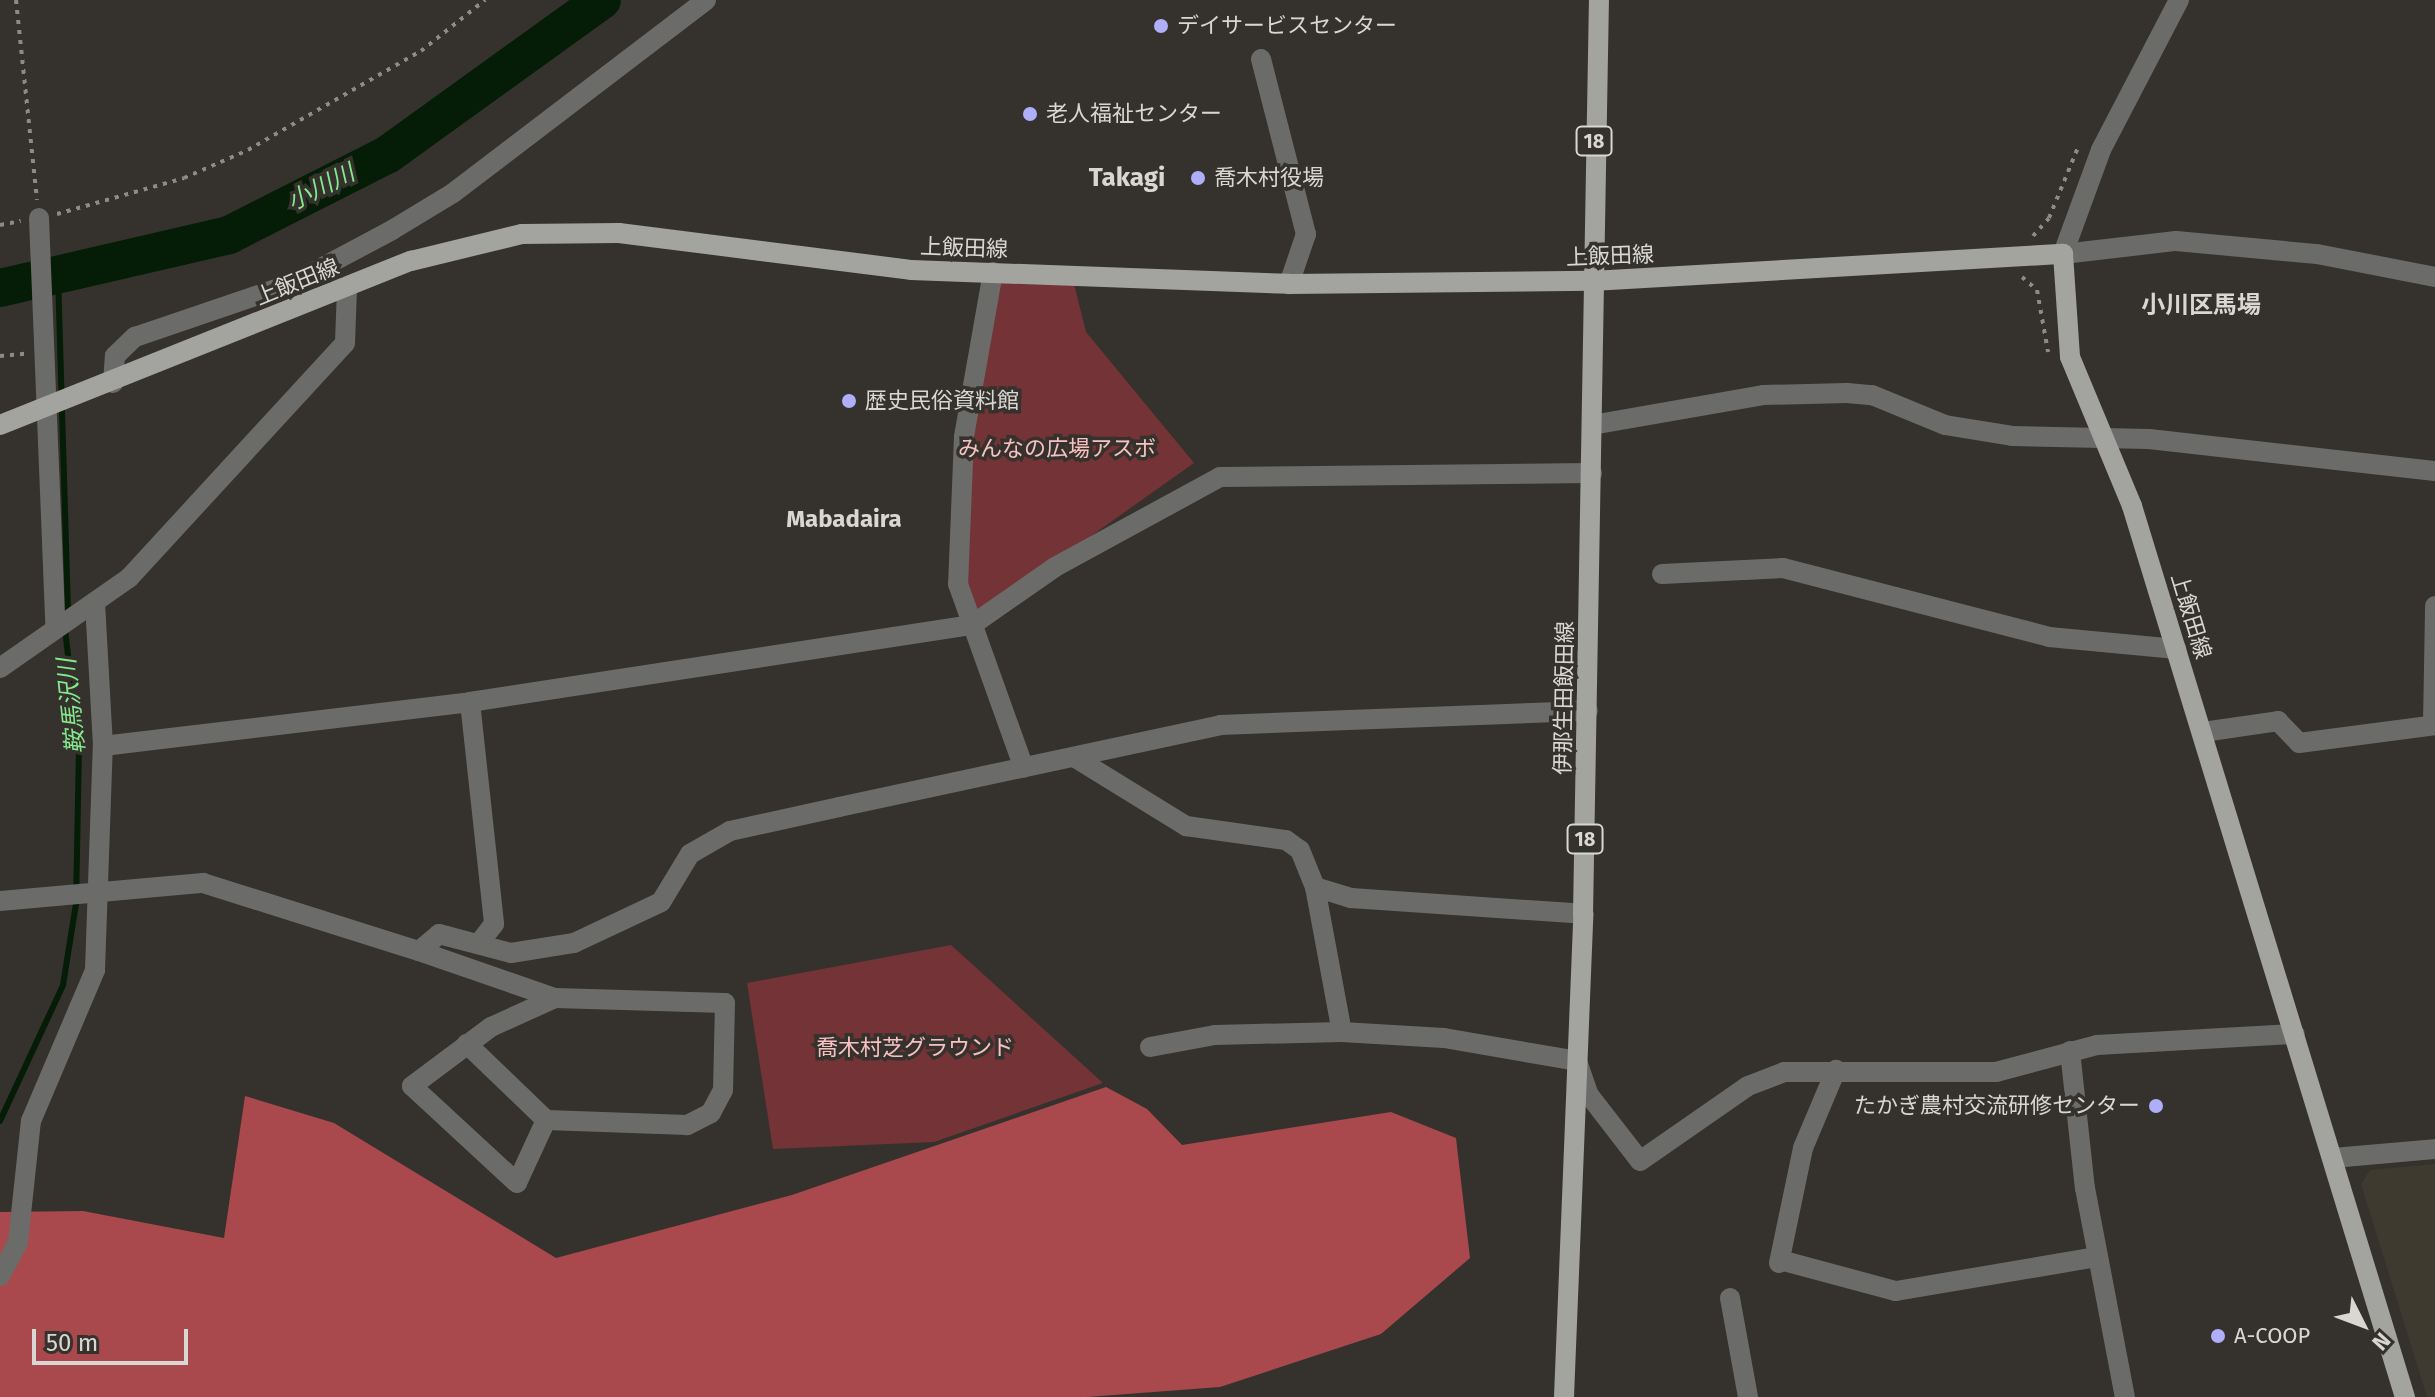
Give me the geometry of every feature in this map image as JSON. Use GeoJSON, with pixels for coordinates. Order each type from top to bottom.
{"type":"FeatureCollection","features":[{"type":"Feature","properties":{"kind":"main road","name":"伊那生田飯田線"},"geometry":{"type":"LineString","coordinates":[[1564,1397],[1583,914],[1599,0]]}},
{"type":"Feature","properties":{"kind":"main road","name":"上飯田線"},"geometry":{"type":"LineString","coordinates":[[0,425],[463,243],[563,231],[800,261],[1289,284],[1592,281],[2063,254],[2064,330],[2104,437],[2203,732],[2405,1397]]}},
{"type":"Feature","properties":{"kind":"street"},"geometry":{"type":"LineString","coordinates":[[104,386],[115,356],[135,337],[291,284],[453,193],[706,0]]}},
{"type":"Feature","properties":{"kind":"street"},"geometry":{"type":"LineString","coordinates":[[2179,0],[2095,162],[2063,254],[2176,241],[2317,254],[2435,277]]}},
{"type":"Feature","properties":{"kind":"street"},"geometry":{"type":"LineString","coordinates":[[1261,59],[1306,234],[1289,284]]}},
{"type":"Feature","properties":{"kind":"street"},"geometry":{"type":"LineString","coordinates":[[39,224],[55,624]]}},
{"type":"Feature","properties":{"kind":"street"},"geometry":{"type":"LineString","coordinates":[[993,272],[958,517],[958,584],[1024,768]]}},
{"type":"Feature","properties":{"kind":"street"},"geometry":{"type":"LineString","coordinates":[[0,668],[55,624],[95,602],[129,578],[345,343],[347,288]]}},
{"type":"Feature","properties":{"kind":"street"},"geometry":{"type":"LineString","coordinates":[[1592,425],[1764,395],[1847,393],[1872,395],[1945,425],[2104,437],[2435,471]]}},
{"type":"Feature","properties":{"kind":"street"},"geometry":{"type":"LineString","coordinates":[[103,746],[470,702],[972,625],[1055,567],[1220,477],[1592,473]]}},
{"type":"Feature","properties":{"kind":"street"},"geometry":{"type":"LineString","coordinates":[[1662,574],[1783,568],[2049,637],[2176,649]]}},
{"type":"Feature","properties":{"kind":"street"},"geometry":{"type":"LineString","coordinates":[[0,1276],[18,1242],[31,1121],[90,992],[98,889],[103,746],[95,602]]}},
{"type":"Feature","properties":{"kind":"street"},"geometry":{"type":"LineString","coordinates":[[2203,732],[2278,721],[2299,743],[2434,725],[2435,606]]}},
{"type":"Feature","properties":{"kind":"street"},"geometry":{"type":"LineString","coordinates":[[470,702],[494,924],[479,943]]}},
{"type":"Feature","properties":{"kind":"street"},"geometry":{"type":"LineString","coordinates":[[419,951],[439,934],[511,953],[574,943],[661,902],[690,854],[730,831],[1220,725],[1285,719],[1588,711]]}},
{"type":"Feature","properties":{"kind":"street"},"geometry":{"type":"LineString","coordinates":[[1074,757],[1186,826],[1286,840],[1300,850],[1315,887],[1342,1032]]}},
{"type":"Feature","properties":{"kind":"street"},"geometry":{"type":"LineString","coordinates":[[0,901],[98,889],[203,883],[285,903],[555,998],[725,1003],[723,1090],[711,1113],[687,1125],[546,1120],[467,1044]]}},
{"type":"Feature","properties":{"kind":"street"},"geometry":{"type":"LineString","coordinates":[[1315,887],[1351,898],[1583,914]]}},
{"type":"Feature","properties":{"kind":"street"},"geometry":{"type":"LineString","coordinates":[[546,1120],[517,1183],[475,1151],[412,1086],[467,1044],[555,998]]}},
{"type":"Feature","properties":{"kind":"street"},"geometry":{"type":"LineString","coordinates":[[1150,1047],[1215,1035],[1342,1032],[1444,1038],[1577,1061],[1589,1095],[1640,1161],[1768,1076],[1836,1070],[1996,1072],[2070,1051],[2295,1034]]}},
{"type":"Feature","properties":{"kind":"street"},"geometry":{"type":"LineString","coordinates":[[2070,1051],[2097,1257],[2125,1397]]}},
{"type":"Feature","properties":{"kind":"street"},"geometry":{"type":"LineString","coordinates":[[1836,1070],[1803,1148],[1779,1261],[1896,1291],[2097,1257]]}},
{"type":"Feature","properties":{"kind":"street"},"geometry":{"type":"LineString","coordinates":[[2333,1158],[2435,1149]]}},
{"type":"Feature","properties":{"kind":"street"},"geometry":{"type":"LineString","coordinates":[[1730,1298],[1748,1397]]}},
{"type":"Feature","properties":{"kind":"path"},"geometry":{"type":"LineString","coordinates":[[16,0],[39,224],[184,178],[248,150],[421,51],[485,0]]}},
{"type":"Feature","properties":{"kind":"path"},"geometry":{"type":"LineString","coordinates":[[2031,238],[2049,218]]}},
{"type":"Feature","properties":{"kind":"shaded area"},"geometry":{"type":"Polygon","coordinates":[[[1106,1087],[1147,1109],[1182,1145],[1391,1112],[1456,1138],[1470,1258],[1381,1334],[1220,1387],[1087,1397],[0,1397],[0,1212],[83,1211],[224,1238],[245,1096],[334,1123],[556,1258],[792,1195],[1106,1087]]]}},
{"type":"Feature","properties":{"kind":"shaded area"},"geometry":{"type":"Polygon","coordinates":[[[2435,1164],[2435,1397],[2427,1397],[2361,1184],[2370,1170],[2435,1164]]]}},
{"type":"Feature","properties":{"kind":"green space","name":"みんなの広場アスボ"},"geometry":{"type":"Polygon","coordinates":[[[993,272],[1074,284],[1086,332],[1194,463],[974,619],[958,532],[993,272]]]}},
{"type":"Feature","properties":{"kind":"green space","name":"喬木村芝グラウンド"},"geometry":{"type":"Polygon","coordinates":[[[951,945],[1103,1083],[934,1142],[773,1149],[747,983],[951,945]]]}},
{"type":"Feature","properties":{"kind":"waterway","name":"小川川"},"geometry":{"type":"LineString","coordinates":[[0,288],[229,235],[387,155],[602,0]]}},
{"type":"Feature","properties":{"kind":"waterway","name":"鞍馬沢川"},"geometry":{"type":"LineString","coordinates":[[58,275],[68,614]]}},
{"type":"Feature","properties":{"kind":"waterway","name":"鞍馬沢川"},"geometry":{"type":"LineString","coordinates":[[0,1121],[63,985],[76,904],[79,750],[65,629]]}},
{"type":"Feature","properties":{"kind":"place","name":"デイサービスセンター"},"geometry":{"type":"Point","coordinates":[1161,26]}},
{"type":"Feature","properties":{"kind":"place","name":"老人福祉センター"},"geometry":{"type":"Point","coordinates":[1030,114]}},
{"type":"Feature","properties":{"kind":"place","name":"喬木村役場"},"geometry":{"type":"Point","coordinates":[1198,178]}},
{"type":"Feature","properties":{"kind":"place","name":"歴史民俗資料館"},"geometry":{"type":"Point","coordinates":[849,401]}},
{"type":"Feature","properties":{"kind":"place","name":"たかぎ農村交流研修センター"},"geometry":{"type":"Point","coordinates":[2156,1106]}},
{"type":"Feature","properties":{"kind":"place","name":"A-COOP"},"geometry":{"type":"Point","coordinates":[2218,1336]}},
{"type":"Feature","properties":{"kind":"district","name":"Takagi"},"geometry":{"type":"Point","coordinates":[1127,178]}},
{"type":"Feature","properties":{"kind":"district","name":"小川区馬場"},"geometry":{"type":"Point","coordinates":[2201,306]}},
{"type":"Feature","properties":{"kind":"district","name":"Mabadaira"},"geometry":{"type":"Point","coordinates":[844,520]}}]}
